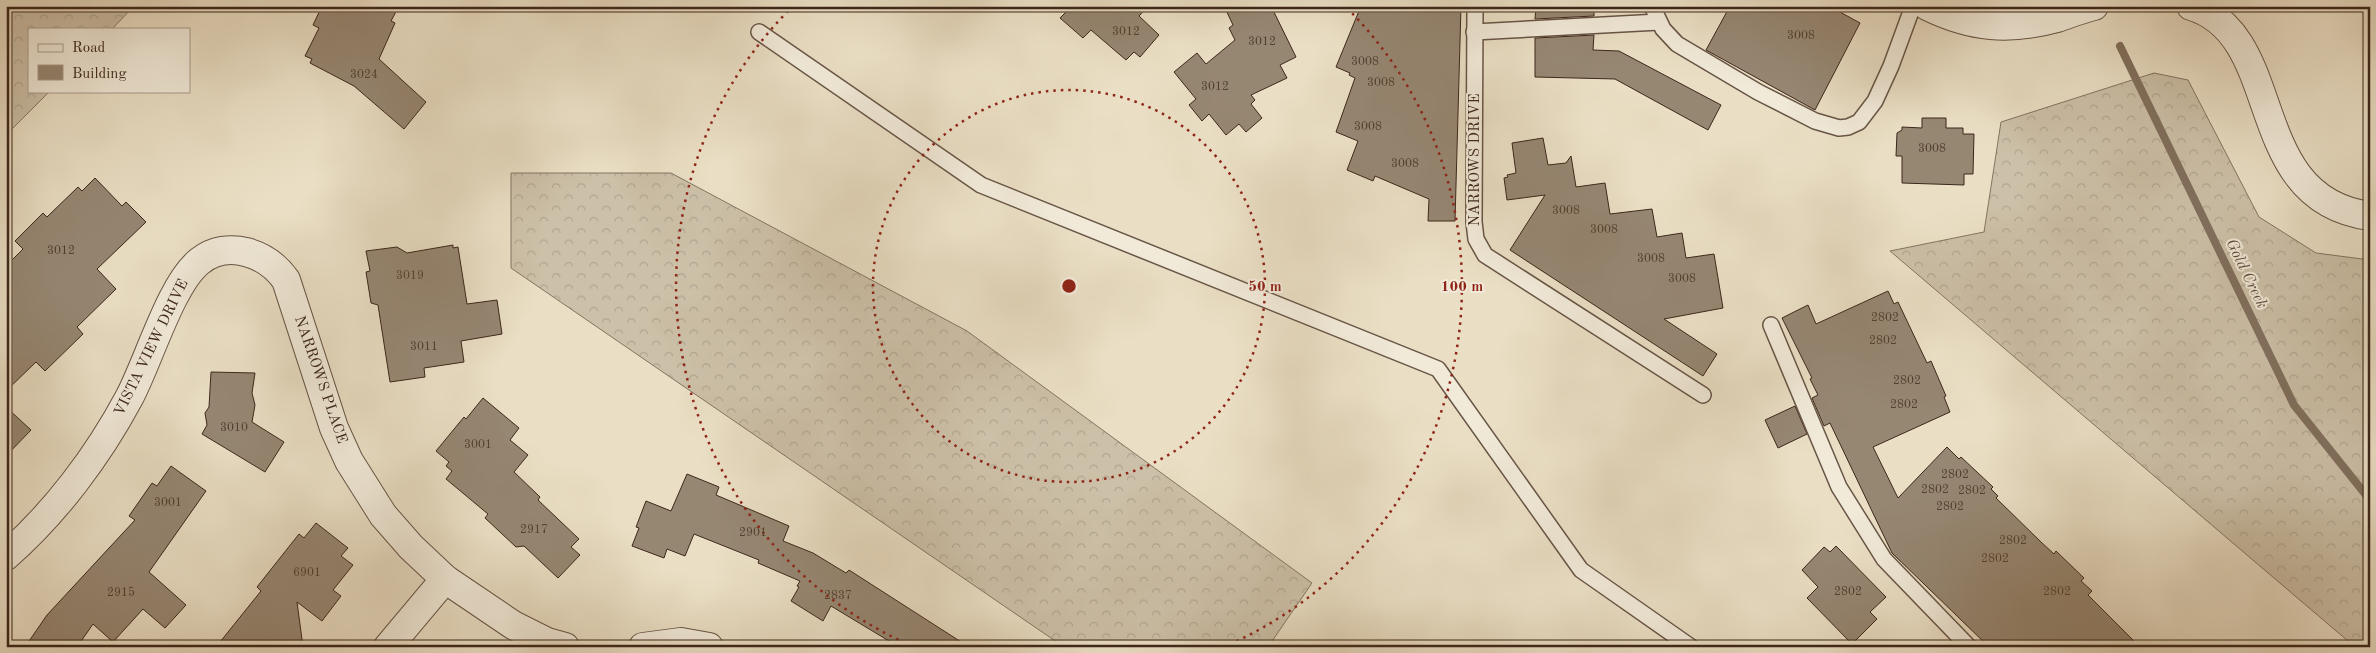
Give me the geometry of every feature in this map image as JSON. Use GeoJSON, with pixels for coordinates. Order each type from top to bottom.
{"type":"FeatureCollection","features":[{"type":"Feature","properties":{"kind":"street"},"geometry":{"type":"LineString","coordinates":[[1927,6],[1959,20],[1989,26],[2013,27],[2058,18],[2094,6]]}},
{"type":"Feature","properties":{"kind":"street"},"geometry":{"type":"LineString","coordinates":[[2190,6],[2215,19],[2230,34],[2246,56],[2276,137],[2289,163],[2302,181],[2314,194],[2328,203],[2357,214],[2370,216]]}},
{"type":"Feature","properties":{"kind":"street","name":"VISTA VIEW DRIVE"},"geometry":{"type":"LineString","coordinates":[[6,556],[37,529],[61,500],[116,422],[130,396],[184,277],[200,260],[216,252],[234,250]]}},
{"type":"Feature","properties":{"kind":"street","name":"NARROWS PLACE"},"geometry":{"type":"LineString","coordinates":[[234,250],[259,255],[271,262],[286,280],[334,428],[349,461],[383,514],[411,547],[445,579],[513,625],[547,642],[565,647]]}},
{"type":"Feature","properties":{"kind":"street"},"geometry":{"type":"LineString","coordinates":[[388,647],[445,579]]}},
{"type":"Feature","properties":{"kind":"street"},"geometry":{"type":"LineString","coordinates":[[643,647],[681,642],[710,647]]}},
{"type":"Feature","properties":{"kind":"lane","name":"NARROWS DRIVE"},"geometry":{"type":"LineString","coordinates":[[1475,6],[1474,222],[1476,239],[1486,255],[1703,395]]}},
{"type":"Feature","properties":{"kind":"lane"},"geometry":{"type":"LineString","coordinates":[[1652,6],[1663,29],[1678,44],[1758,92],[1815,122],[1839,128],[1848,127],[1859,122],[1875,101],[1892,66],[1913,6]]}},
{"type":"Feature","properties":{"kind":"lane"},"geometry":{"type":"LineString","coordinates":[[1474,32],[1659,22]]}},
{"type":"Feature","properties":{"kind":"lane"},"geometry":{"type":"LineString","coordinates":[[759,32],[981,185],[1438,369],[1582,570],[1691,647]]}},
{"type":"Feature","properties":{"kind":"lane"},"geometry":{"type":"LineString","coordinates":[[1771,325],[1839,487],[1884,559],[1969,647]]}},
{"type":"Feature","properties":{"kind":"green space"},"geometry":{"type":"Polygon","coordinates":[[[6,6],[134,6],[113,28],[28,28],[28,92],[49,92],[6,135],[6,6]]]}},
{"type":"Feature","properties":{"kind":"green space"},"geometry":{"type":"Polygon","coordinates":[[[2154,73],[2188,80],[2259,217],[2316,253],[2370,260],[2370,647],[2355,647],[1890,251],[1984,232],[2001,122],[2154,73]]]}},
{"type":"Feature","properties":{"kind":"green space"},"geometry":{"type":"Polygon","coordinates":[[[511,173],[671,173],[967,331],[1312,583],[1268,647],[1064,647],[511,268],[511,173]]]}},
{"type":"Feature","properties":{"kind":"building"},"geometry":{"type":"Polygon","coordinates":[[[322,6],[399,6],[391,21],[395,23],[379,59],[426,102],[404,129],[354,86],[310,63],[312,59],[305,56],[319,28],[313,25],[322,6]]]}},
{"type":"Feature","properties":{"kind":"building"},"geometry":{"type":"Polygon","coordinates":[[[1065,6],[1148,6],[1139,16],[1159,35],[1140,57],[1134,52],[1126,60],[1091,30],[1083,38],[1060,18],[1068,10],[1065,6]]]}},
{"type":"Feature","properties":{"kind":"building"},"geometry":{"type":"Polygon","coordinates":[[[1224,6],[1271,6],[1296,57],[1280,65],[1287,78],[1251,95],[1255,100],[1251,104],[1262,118],[1246,132],[1239,124],[1226,135],[1209,114],[1202,121],[1189,105],[1196,99],[1174,72],[1197,53],[1206,64],[1235,40],[1229,28],[1233,25],[1224,6]]]}},
{"type":"Feature","properties":{"kind":"building"},"geometry":{"type":"Polygon","coordinates":[[[1361,6],[1461,6],[1455,221],[1428,221],[1429,199],[1375,176],[1373,181],[1347,170],[1358,141],[1336,132],[1355,78],[1349,75],[1350,73],[1336,67],[1361,6]]]}},
{"type":"Feature","properties":{"kind":"building"},"geometry":{"type":"Polygon","coordinates":[[[1536,6],[1594,6],[1594,16],[1535,19],[1536,6]]]}},
{"type":"Feature","properties":{"kind":"building"},"geometry":{"type":"Polygon","coordinates":[[[1730,6],[1829,6],[1860,23],[1815,110],[1706,50],[1730,6]]]}},
{"type":"Feature","properties":{"kind":"building"},"geometry":{"type":"Polygon","coordinates":[[[1594,35],[1593,50],[1619,51],[1721,105],[1708,130],[1615,79],[1535,77],[1535,38],[1594,35]]]}},
{"type":"Feature","properties":{"kind":"building"},"geometry":{"type":"Polygon","coordinates":[[[1922,118],[1946,118],[1946,128],[1963,128],[1963,134],[1974,134],[1973,174],[1964,174],[1964,185],[1902,183],[1902,156],[1896,156],[1897,133],[1902,130],[1902,127],[1922,128],[1922,118]]]}},
{"type":"Feature","properties":{"kind":"building"},"geometry":{"type":"Polygon","coordinates":[[[1543,138],[1548,165],[1566,163],[1571,156],[1576,187],[1605,183],[1610,214],[1652,209],[1657,237],[1682,233],[1686,258],[1714,254],[1723,308],[1664,319],[1717,354],[1703,376],[1510,250],[1545,195],[1507,200],[1504,178],[1508,177],[1507,175],[1516,173],[1512,143],[1543,138]]]}},
{"type":"Feature","properties":{"kind":"building"},"geometry":{"type":"Polygon","coordinates":[[[95,178],[122,206],[126,202],[146,222],[97,269],[116,289],[77,327],[83,334],[45,371],[36,362],[6,391],[6,266],[23,249],[15,241],[43,213],[47,217],[78,187],[82,191],[95,178]]]}},
{"type":"Feature","properties":{"kind":"building"},"geometry":{"type":"Polygon","coordinates":[[[453,245],[453,248],[458,247],[467,304],[497,300],[502,334],[461,341],[464,362],[424,368],[425,377],[390,382],[378,305],[371,303],[366,272],[370,271],[366,251],[397,247],[407,253],[453,245]]]}},
{"type":"Feature","properties":{"kind":"building"},"geometry":{"type":"Polygon","coordinates":[[[1888,291],[1894,304],[1898,302],[1927,363],[1931,361],[1946,396],[1944,397],[1950,412],[1873,447],[1898,498],[1947,447],[1959,459],[1961,457],[1993,487],[1991,489],[1998,496],[1996,498],[2041,542],[2054,554],[2056,551],[2084,578],[2081,581],[2092,591],[2088,595],[2140,647],[1989,647],[1892,553],[1830,423],[1824,426],[1812,398],[1818,395],[1810,379],[1812,378],[1782,318],[1808,305],[1816,324],[1888,291]]]}},
{"type":"Feature","properties":{"kind":"building"},"geometry":{"type":"Polygon","coordinates":[[[211,372],[255,373],[252,393],[255,405],[252,422],[284,442],[265,472],[202,434],[207,425],[205,413],[209,407],[211,372]]]}},
{"type":"Feature","properties":{"kind":"building"},"geometry":{"type":"Polygon","coordinates":[[[483,398],[519,428],[510,440],[528,455],[514,472],[540,497],[538,500],[579,539],[571,547],[580,555],[558,578],[524,546],[516,547],[485,518],[488,514],[446,479],[452,471],[446,466],[449,462],[436,451],[464,417],[466,419],[483,398]]]}},
{"type":"Feature","properties":{"kind":"building"},"geometry":{"type":"Polygon","coordinates":[[[1795,406],[1807,434],[1778,448],[1765,420],[1795,406]]]}},
{"type":"Feature","properties":{"kind":"building"},"geometry":{"type":"Polygon","coordinates":[[[6,407],[31,430],[6,456],[6,407]]]}},
{"type":"Feature","properties":{"kind":"building"},"geometry":{"type":"Polygon","coordinates":[[[171,466],[206,491],[149,572],[186,605],[165,628],[143,609],[113,642],[93,624],[77,647],[25,647],[47,615],[135,520],[129,516],[152,483],[157,486],[171,466]]]}},
{"type":"Feature","properties":{"kind":"building"},"geometry":{"type":"Polygon","coordinates":[[[687,474],[719,487],[716,495],[789,526],[783,541],[813,553],[846,573],[849,570],[969,647],[899,647],[831,606],[823,621],[791,601],[799,587],[797,586],[800,581],[758,563],[759,560],[694,534],[685,556],[667,549],[664,558],[632,546],[639,528],[636,527],[646,501],[671,511],[687,474]]]}},
{"type":"Feature","properties":{"kind":"building"},"geometry":{"type":"Polygon","coordinates":[[[316,523],[348,548],[341,556],[353,565],[333,590],[341,596],[322,621],[297,602],[303,647],[216,647],[261,591],[257,587],[299,534],[304,538],[316,523]]]}},
{"type":"Feature","properties":{"kind":"building"},"geometry":{"type":"Polygon","coordinates":[[[1836,546],[1886,597],[1870,612],[1877,619],[1852,644],[1807,598],[1818,587],[1802,570],[1824,547],[1830,552],[1836,546]]]}},
{"type":"Feature","properties":{"kind":"waterway","name":"Gold Creek"},"geometry":{"type":"LineString","coordinates":[[2120,46],[2294,405],[2370,500]]}}]}
